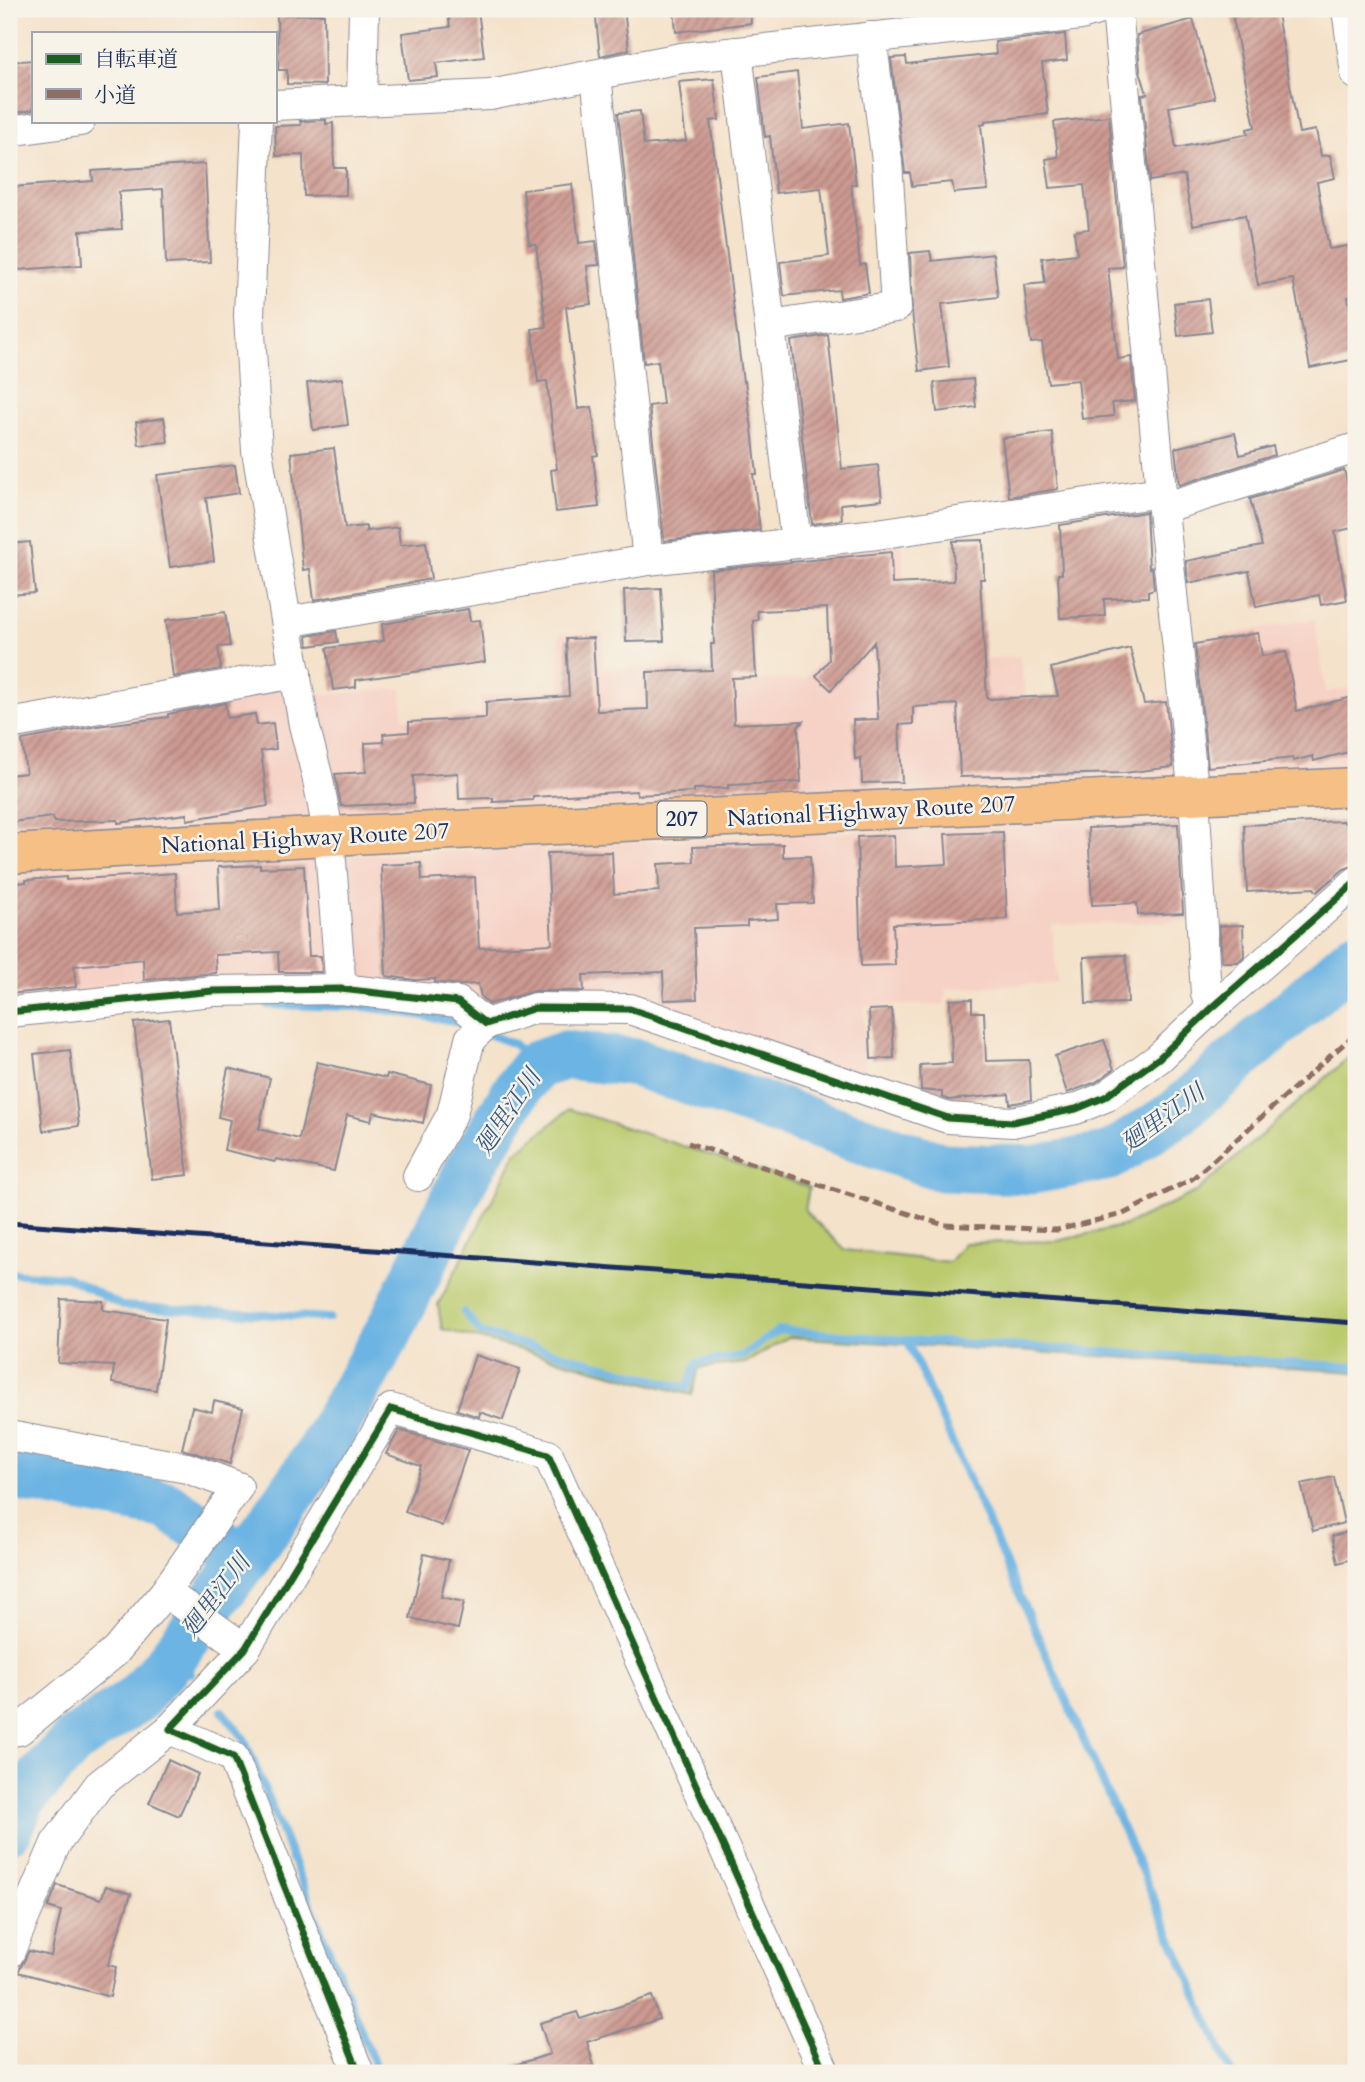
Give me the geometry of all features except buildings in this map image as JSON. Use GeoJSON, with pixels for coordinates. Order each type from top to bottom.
{"type":"FeatureCollection","features":[{"type":"Feature","properties":{"kind":"highway","name":"National Highway Route 207"},"geometry":{"type":"LineString","coordinates":[[9,854],[1356,787]]}},
{"type":"Feature","properties":{"kind":"street"},"geometry":{"type":"LineString","coordinates":[[362,101],[363,9]]}},
{"type":"Feature","properties":{"kind":"street"},"geometry":{"type":"LineString","coordinates":[[276,105],[490,95],[681,58],[1081,15],[1101,9]]}},
{"type":"Feature","properties":{"kind":"street"},"geometry":{"type":"LineString","coordinates":[[1117,9],[1162,500],[1194,796],[1206,994],[1212,1008]]}},
{"type":"Feature","properties":{"kind":"street"},"geometry":{"type":"LineString","coordinates":[[1347,9],[1356,74]]}},
{"type":"Feature","properties":{"kind":"street"},"geometry":{"type":"LineString","coordinates":[[770,326],[896,307],[887,161],[871,37]]}},
{"type":"Feature","properties":{"kind":"street"},"geometry":{"type":"LineString","coordinates":[[737,52],[796,543]]}},
{"type":"Feature","properties":{"kind":"street"},"geometry":{"type":"LineString","coordinates":[[596,75],[648,560]]}},
{"type":"Feature","properties":{"kind":"street"},"geometry":{"type":"LineString","coordinates":[[9,131],[73,122]]}},
{"type":"Feature","properties":{"kind":"street"},"geometry":{"type":"LineString","coordinates":[[257,122],[249,316],[257,451],[304,724],[329,836],[341,989]]}},
{"type":"Feature","properties":{"kind":"street"},"geometry":{"type":"LineString","coordinates":[[287,622],[648,560],[1162,500],[1356,448]]}},
{"type":"Feature","properties":{"kind":"street"},"geometry":{"type":"LineString","coordinates":[[9,724],[296,673]]}},
{"type":"Feature","properties":{"kind":"street"},"geometry":{"type":"LineString","coordinates":[[478,1031],[535,1008],[629,1009],[948,1118],[1012,1122],[1076,1109],[1105,1097],[1159,1058],[1356,882]]}},
{"type":"Feature","properties":{"kind":"street"},"geometry":{"type":"LineString","coordinates":[[9,1012],[213,991],[341,989],[458,1002],[478,1031]]}},
{"type":"Feature","properties":{"kind":"street"},"geometry":{"type":"LineString","coordinates":[[418,1176],[452,1114],[478,1031]]}},
{"type":"Feature","properties":{"kind":"street"},"geometry":{"type":"LineString","coordinates":[[9,1953],[56,1843],[99,1785],[170,1729],[245,1649],[391,1409],[548,1455],[825,2073]]}},
{"type":"Feature","properties":{"kind":"street"},"geometry":{"type":"LineString","coordinates":[[9,1436],[187,1468],[238,1487],[165,1592],[115,1652],[12,1736]]}},
{"type":"Feature","properties":{"kind":"street"},"geometry":{"type":"LineString","coordinates":[[165,1592],[245,1649]]}},
{"type":"Feature","properties":{"kind":"street"},"geometry":{"type":"LineString","coordinates":[[170,1729],[233,1757],[359,2073]]}},
{"type":"Feature","properties":{"kind":"shaded area"},"geometry":{"type":"Polygon","coordinates":[[[902,537],[908,643],[948,662],[1020,656],[1028,721],[1079,716],[1190,690],[1184,642],[1314,619],[1326,692],[1356,688],[1356,769],[115,832],[9,833],[9,728],[290,679],[294,697],[402,688],[403,719],[482,715],[480,696],[561,689],[559,634],[602,633],[603,668],[703,666],[704,682],[804,679],[824,656],[821,547],[902,537]]]}},
{"type":"Feature","properties":{"kind":"shaded area"},"geometry":{"type":"Polygon","coordinates":[[[1189,816],[1194,921],[1052,925],[1057,983],[946,988],[945,1004],[864,1006],[865,1081],[631,1000],[462,1015],[344,999],[213,1000],[9,1022],[9,872],[1189,816]]]}},
{"type":"Feature","properties":{"kind":"green space"},"geometry":{"type":"Polygon","coordinates":[[[1356,1051],[1356,1372],[789,1337],[745,1363],[699,1368],[692,1395],[442,1329],[438,1305],[516,1153],[569,1109],[809,1187],[805,1211],[845,1250],[949,1262],[964,1243],[1058,1241],[1126,1225],[1198,1191],[1356,1051]]]}},
{"type":"Feature","properties":{"kind":"waterway","name":"廻里江川"},"geometry":{"type":"LineString","coordinates":[[9,1828],[23,1797],[74,1741],[137,1699],[169,1662],[272,1522],[318,1455],[389,1331],[468,1171],[520,1085],[536,1065],[566,1055],[637,1063],[942,1167],[1032,1170],[1110,1156],[1177,1113],[1356,955]]}},
{"type":"Feature","properties":{"kind":"waterway"},"geometry":{"type":"LineString","coordinates":[[268,1005],[367,1007],[455,1021],[470,1027]]}},
{"type":"Feature","properties":{"kind":"waterway"},"geometry":{"type":"LineString","coordinates":[[485,1033],[514,1044],[536,1065]]}},
{"type":"Feature","properties":{"kind":"waterway"},"geometry":{"type":"LineString","coordinates":[[9,1273],[67,1277],[122,1306],[329,1318]]}},
{"type":"Feature","properties":{"kind":"waterway"},"geometry":{"type":"LineString","coordinates":[[464,1312],[481,1333],[687,1388],[697,1363],[742,1356],[779,1330],[907,1340],[1231,2073]]}},
{"type":"Feature","properties":{"kind":"waterway"},"geometry":{"type":"LineString","coordinates":[[907,1340],[1356,1367]]}},
{"type":"Feature","properties":{"kind":"waterway"},"geometry":{"type":"LineString","coordinates":[[9,1475],[166,1505],[246,1559]]}},
{"type":"Feature","properties":{"kind":"waterway"},"geometry":{"type":"LineString","coordinates":[[169,1662],[191,1673]]}},
{"type":"Feature","properties":{"kind":"waterway"},"geometry":{"type":"LineString","coordinates":[[222,1711],[244,1738],[378,2073]]}},
{"type":"Feature","properties":{"kind":"railway"},"geometry":{"type":"LineString","coordinates":[[9,1223],[1356,1323]]}},
{"type":"Feature","properties":{"kind":"marked path"},"geometry":{"type":"LineString","coordinates":[[688,1143],[944,1225],[1057,1230],[1123,1214],[1192,1179],[1356,1033]]}},
{"type":"Feature","properties":{"kind":"cycle path"},"geometry":{"type":"LineString","coordinates":[[9,1012],[213,991],[341,989],[458,1002],[486,1024],[535,1008],[630,1009],[948,1118],[1012,1122],[1076,1109],[1105,1097],[1159,1058],[1356,882]]}},
{"type":"Feature","properties":{"kind":"cycle path"},"geometry":{"type":"LineString","coordinates":[[359,2073],[233,1757],[170,1729],[245,1649],[391,1409],[548,1455],[825,2073]]}}]}
